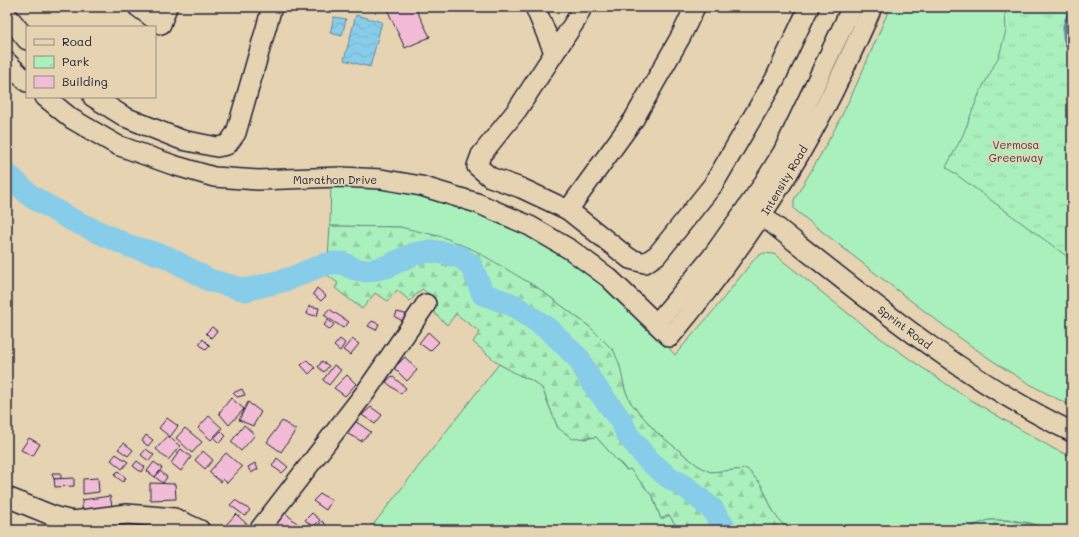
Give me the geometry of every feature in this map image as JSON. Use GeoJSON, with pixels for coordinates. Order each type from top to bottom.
{"type":"FeatureCollection","features":[{"type":"Feature","properties":{"kind":"street"},"geometry":{"type":"LineString","coordinates":[[138,7],[165,23]]}},
{"type":"Feature","properties":{"kind":"street"},"geometry":{"type":"LineString","coordinates":[[95,98],[125,117],[182,140],[217,147],[227,145],[236,133],[272,7]]}},
{"type":"Feature","properties":{"kind":"street"},"geometry":{"type":"LineString","coordinates":[[535,7],[554,52]]}},
{"type":"Feature","properties":{"kind":"street"},"geometry":{"type":"LineString","coordinates":[[582,7],[576,20],[517,110],[481,155],[477,166],[490,177],[521,188],[568,210],[630,258],[645,263],[656,255],[713,184],[775,79],[809,7]]}},
{"type":"Feature","properties":{"kind":"street"},"geometry":{"type":"LineString","coordinates":[[568,210],[634,119],[681,36],[695,7]]}},
{"type":"Feature","properties":{"kind":"street","name":"Intensity Road"},"geometry":{"type":"LineString","coordinates":[[670,337],[724,270],[755,211],[852,7]]}},
{"type":"Feature","properties":{"kind":"street","name":"Intensity Road"},"geometry":{"type":"LineString","coordinates":[[657,324],[712,258],[755,211],[796,162],[854,48],[872,7]]}},
{"type":"Feature","properties":{"kind":"street"},"geometry":{"type":"LineString","coordinates":[[7,15],[26,39]]}},
{"type":"Feature","properties":{"kind":"street"},"geometry":{"type":"LineString","coordinates":[[7,62],[26,81]]}},
{"type":"Feature","properties":{"kind":"street","name":"Marathon Drive"},"geometry":{"type":"LineString","coordinates":[[46,98],[72,119],[117,145],[173,165],[214,177],[258,180],[341,177],[381,179],[421,186],[477,203],[530,226],[571,250],[609,278],[670,337]]}},
{"type":"Feature","properties":{"kind":"street","name":"Sprint Road"},"geometry":{"type":"LineString","coordinates":[[755,211],[901,325],[939,352],[1016,403],[1072,432]]}},
{"type":"Feature","properties":{"kind":"street"},"geometry":{"type":"LineString","coordinates":[[259,530],[365,393],[426,304]]}},
{"type":"Feature","properties":{"kind":"street"},"geometry":{"type":"LineString","coordinates":[[7,497],[56,517],[73,521],[127,514],[174,518],[200,530]]}},
{"type":"Feature","properties":{"kind":"green space"},"geometry":{"type":"Polygon","coordinates":[[[890,7],[1026,7],[1072,114],[1072,406],[1003,368],[971,346],[794,209],[794,200],[844,111],[890,7]]]}},
{"type":"Feature","properties":{"kind":"green space","name":"Vermosa Greenway"},"geometry":{"type":"Polygon","coordinates":[[[1008,7],[1072,7],[1072,260],[946,167],[963,135],[979,94],[999,56],[1006,31],[1005,13],[1008,7]]]}},
{"type":"Feature","properties":{"kind":"green space"},"geometry":{"type":"Polygon","coordinates":[[[331,180],[434,195],[531,234],[600,279],[658,336],[675,355],[715,309],[756,257],[764,253],[774,254],[865,327],[911,360],[958,392],[1006,421],[1054,449],[1072,457],[1072,530],[1050,530],[1031,523],[1010,520],[989,520],[961,530],[793,530],[786,527],[776,517],[760,483],[747,469],[710,472],[697,465],[656,432],[631,403],[625,390],[622,378],[590,327],[538,288],[509,272],[400,227],[330,226],[331,180]]]}},
{"type":"Feature","properties":{"kind":"green space"},"geometry":{"type":"Polygon","coordinates":[[[330,226],[400,227],[443,237],[476,251],[538,288],[590,327],[614,351],[620,366],[625,390],[631,403],[656,432],[697,465],[710,472],[747,469],[760,483],[776,517],[786,527],[793,530],[679,530],[669,515],[661,519],[653,497],[630,469],[627,470],[596,437],[573,439],[558,428],[542,388],[531,380],[499,364],[473,342],[480,332],[456,314],[447,325],[429,308],[436,299],[422,289],[410,301],[397,290],[388,301],[375,293],[362,309],[335,288],[338,283],[327,275],[330,226]]]}},
{"type":"Feature","properties":{"kind":"green space"},"geometry":{"type":"Polygon","coordinates":[[[499,364],[531,380],[542,388],[558,428],[584,439],[596,437],[626,470],[630,469],[653,497],[661,519],[669,515],[679,530],[369,530],[499,364]]]}},
{"type":"Feature","properties":{"kind":"green space"},"geometry":{"type":"Polygon","coordinates":[[[989,520],[1020,522],[1050,530],[961,530],[989,520]]]}},
{"type":"Feature","properties":{"kind":"water"},"geometry":{"type":"Polygon","coordinates":[[[356,15],[382,22],[370,67],[344,60],[356,15]]]}},
{"type":"Feature","properties":{"kind":"water"},"geometry":{"type":"Polygon","coordinates":[[[334,17],[346,19],[342,36],[330,33],[334,17]]]}},
{"type":"Feature","properties":{"kind":"building"},"geometry":{"type":"Polygon","coordinates":[[[386,7],[415,7],[430,37],[405,48],[386,7]]]}},
{"type":"Feature","properties":{"kind":"building"},"geometry":{"type":"Polygon","coordinates":[[[317,288],[326,296],[321,301],[313,294],[317,288]]]}},
{"type":"Feature","properties":{"kind":"building"},"geometry":{"type":"Polygon","coordinates":[[[309,306],[319,308],[317,316],[307,314],[309,306]]]}},
{"type":"Feature","properties":{"kind":"building"},"geometry":{"type":"Polygon","coordinates":[[[329,309],[349,322],[343,328],[324,315],[329,309]]]}},
{"type":"Feature","properties":{"kind":"building"},"geometry":{"type":"Polygon","coordinates":[[[397,312],[409,315],[405,322],[395,317],[397,312]]]}},
{"type":"Feature","properties":{"kind":"building"},"geometry":{"type":"Polygon","coordinates":[[[328,320],[334,324],[330,330],[324,325],[328,320]]]}},
{"type":"Feature","properties":{"kind":"building"},"geometry":{"type":"Polygon","coordinates":[[[372,321],[379,324],[376,330],[368,326],[372,321]]]}},
{"type":"Feature","properties":{"kind":"building"},"geometry":{"type":"Polygon","coordinates":[[[212,327],[217,331],[211,338],[206,333],[212,327]]]}},
{"type":"Feature","properties":{"kind":"building"},"geometry":{"type":"Polygon","coordinates":[[[428,332],[439,342],[430,351],[419,343],[428,332]]]}},
{"type":"Feature","properties":{"kind":"building"},"geometry":{"type":"Polygon","coordinates":[[[203,339],[210,346],[206,350],[199,344],[203,339]]]}},
{"type":"Feature","properties":{"kind":"building"},"geometry":{"type":"Polygon","coordinates":[[[340,339],[345,343],[340,351],[334,346],[340,339]]]}},
{"type":"Feature","properties":{"kind":"building"},"geometry":{"type":"Polygon","coordinates":[[[352,339],[359,344],[350,355],[343,350],[352,339]]]}},
{"type":"Feature","properties":{"kind":"building"},"geometry":{"type":"Polygon","coordinates":[[[405,357],[417,370],[407,381],[394,368],[405,357]]]}},
{"type":"Feature","properties":{"kind":"building"},"geometry":{"type":"Polygon","coordinates":[[[307,360],[315,368],[309,374],[301,365],[307,360]]]}},
{"type":"Feature","properties":{"kind":"building"},"geometry":{"type":"Polygon","coordinates":[[[322,361],[329,366],[324,372],[318,367],[322,361]]]}},
{"type":"Feature","properties":{"kind":"building"},"geometry":{"type":"Polygon","coordinates":[[[334,365],[341,370],[329,385],[323,380],[334,365]]]}},
{"type":"Feature","properties":{"kind":"building"},"geometry":{"type":"Polygon","coordinates":[[[347,375],[356,384],[345,396],[334,388],[347,375]]]}},
{"type":"Feature","properties":{"kind":"building"},"geometry":{"type":"Polygon","coordinates":[[[392,376],[406,388],[401,394],[386,382],[392,376]]]}},
{"type":"Feature","properties":{"kind":"building"},"geometry":{"type":"Polygon","coordinates":[[[242,389],[245,395],[237,397],[233,393],[242,389]]]}},
{"type":"Feature","properties":{"kind":"building"},"geometry":{"type":"Polygon","coordinates":[[[231,398],[244,409],[229,425],[219,413],[231,398]]]}},
{"type":"Feature","properties":{"kind":"building"},"geometry":{"type":"Polygon","coordinates":[[[248,402],[261,412],[253,426],[239,420],[248,402]]]}},
{"type":"Feature","properties":{"kind":"building"},"geometry":{"type":"Polygon","coordinates":[[[371,407],[382,415],[375,424],[362,415],[371,407]]]}},
{"type":"Feature","properties":{"kind":"building"},"geometry":{"type":"Polygon","coordinates":[[[209,416],[222,428],[211,440],[198,428],[209,416]]]}},
{"type":"Feature","properties":{"kind":"building"},"geometry":{"type":"Polygon","coordinates":[[[167,418],[178,426],[170,437],[159,428],[167,418]]]}},
{"type":"Feature","properties":{"kind":"building"},"geometry":{"type":"Polygon","coordinates":[[[282,421],[296,430],[281,452],[267,442],[282,421]]]}},
{"type":"Feature","properties":{"kind":"building"},"geometry":{"type":"Polygon","coordinates":[[[355,421],[371,432],[361,441],[346,433],[355,421]]]}},
{"type":"Feature","properties":{"kind":"building"},"geometry":{"type":"Polygon","coordinates":[[[244,425],[255,435],[241,451],[231,442],[244,425]]]}},
{"type":"Feature","properties":{"kind":"building"},"geometry":{"type":"Polygon","coordinates":[[[185,428],[202,442],[192,453],[176,438],[185,428]]]}},
{"type":"Feature","properties":{"kind":"building"},"geometry":{"type":"Polygon","coordinates":[[[221,431],[226,436],[219,443],[214,438],[221,431]]]}},
{"type":"Feature","properties":{"kind":"building"},"geometry":{"type":"Polygon","coordinates":[[[146,435],[153,440],[148,446],[142,441],[146,435]]]}},
{"type":"Feature","properties":{"kind":"building"},"geometry":{"type":"Polygon","coordinates":[[[168,436],[180,446],[168,460],[156,449],[168,436]]]}},
{"type":"Feature","properties":{"kind":"building"},"geometry":{"type":"Polygon","coordinates":[[[29,438],[40,444],[33,456],[21,450],[29,438]]]}},
{"type":"Feature","properties":{"kind":"building"},"geometry":{"type":"Polygon","coordinates":[[[124,443],[133,450],[128,456],[118,449],[124,443]]]}},
{"type":"Feature","properties":{"kind":"building"},"geometry":{"type":"Polygon","coordinates":[[[146,449],[154,455],[149,461],[141,455],[146,449]]]}},
{"type":"Feature","properties":{"kind":"building"},"geometry":{"type":"Polygon","coordinates":[[[181,449],[191,457],[181,471],[171,463],[181,449]]]}},
{"type":"Feature","properties":{"kind":"building"},"geometry":{"type":"Polygon","coordinates":[[[203,451],[213,460],[205,469],[195,460],[203,451]]]}},
{"type":"Feature","properties":{"kind":"building"},"geometry":{"type":"Polygon","coordinates":[[[226,453],[242,467],[227,483],[223,479],[221,482],[209,472],[226,453]]]}},
{"type":"Feature","properties":{"kind":"building"},"geometry":{"type":"Polygon","coordinates":[[[116,454],[128,462],[122,469],[111,460],[116,454]]]}},
{"type":"Feature","properties":{"kind":"building"},"geometry":{"type":"Polygon","coordinates":[[[277,458],[288,467],[282,473],[272,466],[277,458]]]}},
{"type":"Feature","properties":{"kind":"building"},"geometry":{"type":"Polygon","coordinates":[[[137,461],[145,467],[141,472],[133,466],[137,461]]]}},
{"type":"Feature","properties":{"kind":"building"},"geometry":{"type":"Polygon","coordinates":[[[154,462],[162,468],[155,477],[147,471],[154,462]]]}},
{"type":"Feature","properties":{"kind":"building"},"geometry":{"type":"Polygon","coordinates":[[[255,463],[258,469],[251,473],[248,467],[255,463]]]}},
{"type":"Feature","properties":{"kind":"building"},"geometry":{"type":"Polygon","coordinates":[[[118,471],[126,478],[123,482],[114,475],[118,471]]]}},
{"type":"Feature","properties":{"kind":"building"},"geometry":{"type":"Polygon","coordinates":[[[160,471],[167,477],[163,483],[155,477],[160,471]]]}},
{"type":"Feature","properties":{"kind":"building"},"geometry":{"type":"Polygon","coordinates":[[[52,473],[61,473],[61,479],[54,479],[52,473]]]}},
{"type":"Feature","properties":{"kind":"building"},"geometry":{"type":"Polygon","coordinates":[[[74,478],[74,486],[55,487],[54,479],[74,478]]]}},
{"type":"Feature","properties":{"kind":"building"},"geometry":{"type":"Polygon","coordinates":[[[98,478],[99,492],[83,494],[83,479],[98,478]]]}},
{"type":"Feature","properties":{"kind":"building"},"geometry":{"type":"Polygon","coordinates":[[[150,483],[175,484],[176,499],[150,500],[150,483]]]}},
{"type":"Feature","properties":{"kind":"building"},"geometry":{"type":"Polygon","coordinates":[[[320,494],[332,500],[326,510],[313,501],[320,494]]]}},
{"type":"Feature","properties":{"kind":"building"},"geometry":{"type":"Polygon","coordinates":[[[110,496],[112,506],[82,511],[82,500],[110,496]]]}},
{"type":"Feature","properties":{"kind":"building"},"geometry":{"type":"Polygon","coordinates":[[[235,500],[250,510],[245,516],[230,505],[235,500]]]}},
{"type":"Feature","properties":{"kind":"building"},"geometry":{"type":"Polygon","coordinates":[[[282,510],[300,526],[296,530],[280,530],[271,522],[282,510]]]}},
{"type":"Feature","properties":{"kind":"building"},"geometry":{"type":"Polygon","coordinates":[[[312,513],[320,520],[313,527],[305,520],[312,513]]]}},
{"type":"Feature","properties":{"kind":"building"},"geometry":{"type":"Polygon","coordinates":[[[236,514],[253,530],[225,530],[223,528],[236,514]]]}},
{"type":"Feature","properties":{"kind":"building"},"geometry":{"type":"Polygon","coordinates":[[[322,521],[329,528],[328,530],[314,530],[322,521]]]}},
{"type":"Feature","properties":{"kind":"waterway"},"geometry":{"type":"LineString","coordinates":[[1072,8],[1066,20],[1064,31],[1066,43],[1072,54]]}},
{"type":"Feature","properties":{"kind":"waterway"},"geometry":{"type":"LineString","coordinates":[[7,174],[32,197],[72,220],[129,246],[165,256],[209,280],[246,290],[289,279],[322,265],[333,263],[342,263],[355,269],[367,271],[386,267],[414,254],[430,251],[460,257],[471,265],[483,294],[513,305],[551,331],[579,359],[591,381],[622,422],[627,434],[647,459],[667,476],[687,488],[712,509],[726,530]]}}]}
